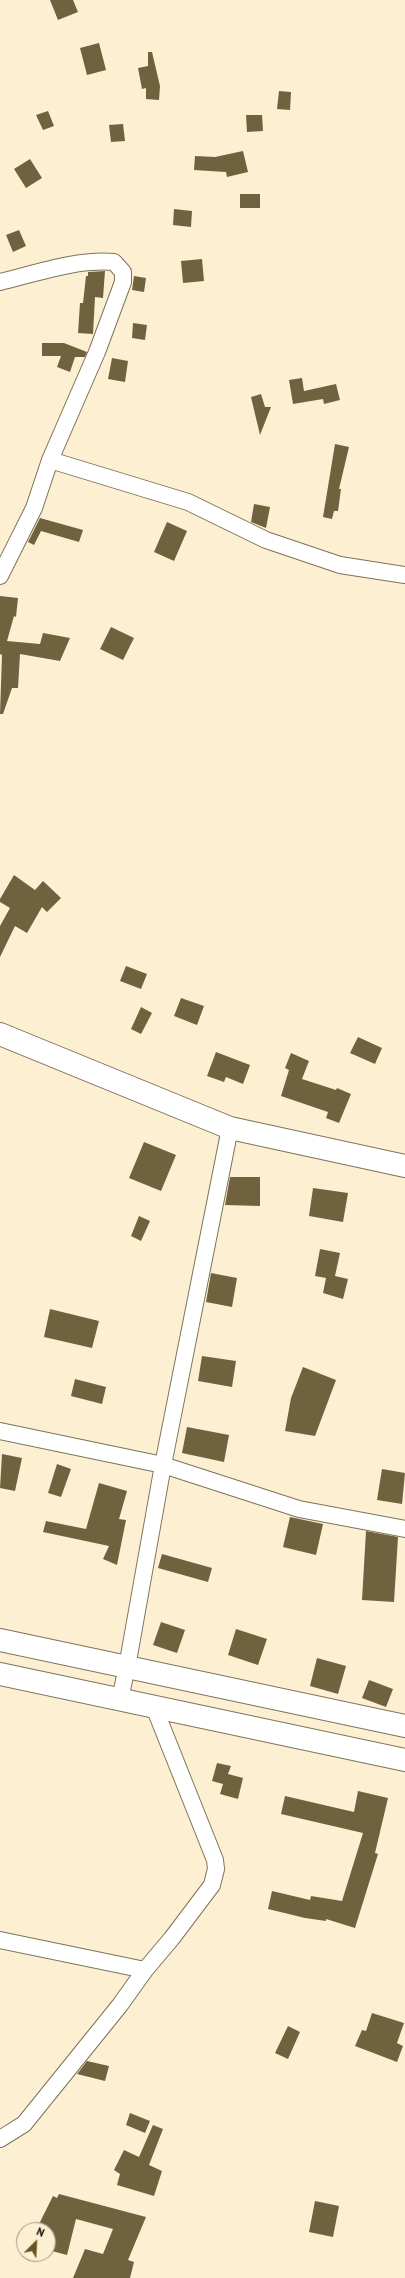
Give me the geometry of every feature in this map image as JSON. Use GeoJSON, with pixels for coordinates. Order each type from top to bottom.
{"type":"FeatureCollection","features":[{"type":"Feature","properties":{"kind":"main road"},"geometry":{"type":"LineString","coordinates":[[0,1034],[230,1128],[405,1166]]}},
{"type":"Feature","properties":{"kind":"main road"},"geometry":{"type":"LineString","coordinates":[[0,1640],[405,1726]]}},
{"type":"Feature","properties":{"kind":"main road"},"geometry":{"type":"LineString","coordinates":[[0,1674],[405,1760]]}},
{"type":"Feature","properties":{"kind":"street"},"geometry":{"type":"LineString","coordinates":[[0,282],[67,265],[97,261],[114,262],[122,272],[123,282],[97,352],[50,460],[34,508],[0,576]]}},
{"type":"Feature","properties":{"kind":"street"},"geometry":{"type":"LineString","coordinates":[[50,460],[188,502],[266,540],[340,565],[405,575]]}},
{"type":"Feature","properties":{"kind":"street"},"geometry":{"type":"LineString","coordinates":[[120,1699],[128,1667],[163,1465],[230,1128]]}},
{"type":"Feature","properties":{"kind":"street"},"geometry":{"type":"LineString","coordinates":[[0,1431],[163,1465],[299,1509],[405,1529]]}},
{"type":"Feature","properties":{"kind":"street"},"geometry":{"type":"LineString","coordinates":[[0,2139],[24,2124],[120,2005],[145,1970],[172,1938],[212,1884],[216,1869],[210,1848],[154,1707]]}},
{"type":"Feature","properties":{"kind":"street"},"geometry":{"type":"LineString","coordinates":[[0,1940],[145,1970]]}},
{"type":"Feature","properties":{"kind":"building"},"geometry":{"type":"Polygon","coordinates":[[[50,0],[73,0],[78,12],[58,20],[50,0]]]}},
{"type":"Feature","properties":{"kind":"building"},"geometry":{"type":"Polygon","coordinates":[[[99,43],[106,70],[87,75],[80,48],[99,43]]]}},
{"type":"Feature","properties":{"kind":"building"},"geometry":{"type":"Polygon","coordinates":[[[148,52],[152,52],[160,86],[159,100],[146,99],[146,88],[142,89],[138,68],[148,66],[148,52]]]}},
{"type":"Feature","properties":{"kind":"building"},"geometry":{"type":"Polygon","coordinates":[[[279,91],[291,92],[290,110],[277,109],[279,91]]]}},
{"type":"Feature","properties":{"kind":"building"},"geometry":{"type":"Polygon","coordinates":[[[48,111],[54,126],[43,130],[36,115],[48,111]]]}},
{"type":"Feature","properties":{"kind":"building"},"geometry":{"type":"Polygon","coordinates":[[[246,115],[262,115],[263,131],[247,132],[246,115]]]}},
{"type":"Feature","properties":{"kind":"building"},"geometry":{"type":"Polygon","coordinates":[[[123,124],[125,141],[111,142],[109,125],[123,124]]]}},
{"type":"Feature","properties":{"kind":"building"},"geometry":{"type":"Polygon","coordinates":[[[243,151],[248,172],[227,177],[226,172],[194,170],[195,156],[215,157],[243,151]]]}},
{"type":"Feature","properties":{"kind":"building"},"geometry":{"type":"Polygon","coordinates":[[[30,159],[42,178],[26,188],[14,169],[30,159]]]}},
{"type":"Feature","properties":{"kind":"building"},"geometry":{"type":"Polygon","coordinates":[[[240,194],[260,194],[260,208],[240,208],[240,194]]]}},
{"type":"Feature","properties":{"kind":"building"},"geometry":{"type":"Polygon","coordinates":[[[174,209],[192,211],[191,227],[173,225],[174,209]]]}},
{"type":"Feature","properties":{"kind":"building"},"geometry":{"type":"Polygon","coordinates":[[[19,230],[26,246],[13,252],[6,235],[19,230]]]}},
{"type":"Feature","properties":{"kind":"building"},"geometry":{"type":"Polygon","coordinates":[[[202,259],[204,281],[183,283],[181,261],[202,259]]]}},
{"type":"Feature","properties":{"kind":"building"},"geometry":{"type":"Polygon","coordinates":[[[105,271],[103,298],[95,297],[93,334],[78,333],[80,303],[83,303],[86,276],[88,276],[88,272],[105,271]]]}},
{"type":"Feature","properties":{"kind":"building"},"geometry":{"type":"Polygon","coordinates":[[[134,276],[146,278],[144,292],[132,290],[134,276]]]}},
{"type":"Feature","properties":{"kind":"building"},"geometry":{"type":"Polygon","coordinates":[[[133,323],[147,325],[145,340],[132,338],[133,323]]]}},
{"type":"Feature","properties":{"kind":"building"},"geometry":{"type":"Polygon","coordinates":[[[42,343],[64,343],[87,352],[85,357],[75,357],[70,372],[57,367],[61,356],[42,356],[42,343]]]}},
{"type":"Feature","properties":{"kind":"building"},"geometry":{"type":"Polygon","coordinates":[[[112,358],[128,361],[125,382],[108,379],[112,358]]]}},
{"type":"Feature","properties":{"kind":"building"},"geometry":{"type":"Polygon","coordinates":[[[302,378],[304,391],[336,384],[340,400],[324,404],[323,399],[293,404],[289,380],[302,378]]]}},
{"type":"Feature","properties":{"kind":"building"},"geometry":{"type":"Polygon","coordinates":[[[261,394],[265,407],[271,407],[260,435],[251,397],[261,394]]]}},
{"type":"Feature","properties":{"kind":"building"},"geometry":{"type":"Polygon","coordinates":[[[335,444],[349,447],[339,489],[341,489],[338,511],[334,511],[332,519],[323,517],[335,444]]]}},
{"type":"Feature","properties":{"kind":"building"},"geometry":{"type":"Polygon","coordinates":[[[254,504],[270,507],[266,528],[251,522],[254,504]]]}},
{"type":"Feature","properties":{"kind":"building"},"geometry":{"type":"Polygon","coordinates":[[[40,518],[83,530],[79,542],[41,531],[34,545],[28,542],[40,518]]]}},
{"type":"Feature","properties":{"kind":"building"},"geometry":{"type":"Polygon","coordinates":[[[167,522],[187,531],[174,561],[154,552],[167,522]]]}},
{"type":"Feature","properties":{"kind":"building"},"geometry":{"type":"Polygon","coordinates":[[[0,596],[18,598],[16,617],[14,616],[7,641],[40,644],[43,633],[70,638],[60,661],[20,654],[18,688],[12,688],[3,714],[0,714],[2,655],[0,654],[0,596]]]}},
{"type":"Feature","properties":{"kind":"building"},"geometry":{"type":"Polygon","coordinates":[[[111,627],[134,638],[123,660],[100,649],[111,627]]]}},
{"type":"Feature","properties":{"kind":"building"},"geometry":{"type":"Polygon","coordinates":[[[14,875],[35,890],[43,881],[61,898],[47,912],[42,907],[27,933],[15,926],[0,957],[0,926],[10,908],[0,902],[0,899],[14,875]]]}},
{"type":"Feature","properties":{"kind":"building"},"geometry":{"type":"Polygon","coordinates":[[[126,966],[147,974],[141,989],[120,981],[126,966]]]}},
{"type":"Feature","properties":{"kind":"building"},"geometry":{"type":"Polygon","coordinates":[[[181,998],[204,1006],[197,1025],[174,1016],[181,998]]]}},
{"type":"Feature","properties":{"kind":"building"},"geometry":{"type":"Polygon","coordinates":[[[141,1007],[152,1013],[141,1034],[131,1029],[141,1007]]]}},
{"type":"Feature","properties":{"kind":"building"},"geometry":{"type":"Polygon","coordinates":[[[358,1037],[382,1048],[375,1064],[350,1053],[358,1037]]]}},
{"type":"Feature","properties":{"kind":"building"},"geometry":{"type":"Polygon","coordinates":[[[216,1052],[250,1065],[243,1084],[226,1077],[224,1082],[207,1076],[216,1052]]]}},
{"type":"Feature","properties":{"kind":"building"},"geometry":{"type":"Polygon","coordinates":[[[291,1053],[309,1061],[302,1079],[336,1090],[337,1088],[351,1094],[339,1123],[326,1118],[328,1112],[281,1096],[289,1070],[285,1068],[291,1053]]]}},
{"type":"Feature","properties":{"kind":"building"},"geometry":{"type":"Polygon","coordinates":[[[144,1142],[176,1155],[161,1191],[129,1178],[144,1142]]]}},
{"type":"Feature","properties":{"kind":"building"},"geometry":{"type":"Polygon","coordinates":[[[230,1177],[260,1177],[260,1206],[225,1205],[230,1177]]]}},
{"type":"Feature","properties":{"kind":"building"},"geometry":{"type":"Polygon","coordinates":[[[313,1188],[348,1193],[343,1222],[309,1216],[313,1188]]]}},
{"type":"Feature","properties":{"kind":"building"},"geometry":{"type":"Polygon","coordinates":[[[139,1216],[150,1221],[141,1241],[131,1236],[139,1216]]]}},
{"type":"Feature","properties":{"kind":"building"},"geometry":{"type":"Polygon","coordinates":[[[320,1249],[340,1253],[335,1276],[348,1279],[343,1299],[323,1293],[326,1278],[315,1276],[320,1249]]]}},
{"type":"Feature","properties":{"kind":"building"},"geometry":{"type":"Polygon","coordinates":[[[211,1273],[237,1278],[232,1307],[206,1302],[211,1273]]]}},
{"type":"Feature","properties":{"kind":"building"},"geometry":{"type":"Polygon","coordinates":[[[50,1309],[99,1321],[92,1348],[44,1337],[50,1309]]]}},
{"type":"Feature","properties":{"kind":"building"},"geometry":{"type":"Polygon","coordinates":[[[202,1356],[236,1361],[232,1387],[198,1381],[202,1356]]]}},
{"type":"Feature","properties":{"kind":"building"},"geometry":{"type":"Polygon","coordinates":[[[303,1367],[336,1380],[315,1436],[285,1431],[291,1398],[303,1367]]]}},
{"type":"Feature","properties":{"kind":"building"},"geometry":{"type":"Polygon","coordinates":[[[75,1379],[106,1387],[102,1404],[71,1396],[75,1379]]]}},
{"type":"Feature","properties":{"kind":"building"},"geometry":{"type":"Polygon","coordinates":[[[187,1427],[229,1435],[224,1462],[182,1453],[187,1427]]]}},
{"type":"Feature","properties":{"kind":"building"},"geometry":{"type":"Polygon","coordinates":[[[2,1454],[22,1458],[15,1491],[0,1488],[2,1454]]]}},
{"type":"Feature","properties":{"kind":"building"},"geometry":{"type":"Polygon","coordinates":[[[57,1464],[71,1469],[61,1497],[48,1493],[57,1464]]]}},
{"type":"Feature","properties":{"kind":"building"},"geometry":{"type":"Polygon","coordinates":[[[382,1469],[405,1473],[402,1504],[377,1500],[382,1469]]]}},
{"type":"Feature","properties":{"kind":"building"},"geometry":{"type":"Polygon","coordinates":[[[99,1483],[127,1491],[119,1519],[126,1520],[117,1565],[103,1559],[109,1546],[43,1532],[46,1521],[86,1529],[99,1483]]]}},
{"type":"Feature","properties":{"kind":"building"},"geometry":{"type":"Polygon","coordinates":[[[290,1517],[323,1524],[316,1555],[283,1547],[290,1517]]]}},
{"type":"Feature","properties":{"kind":"building"},"geometry":{"type":"Polygon","coordinates":[[[366,1531],[398,1537],[394,1602],[362,1600],[366,1531]]]}},
{"type":"Feature","properties":{"kind":"building"},"geometry":{"type":"Polygon","coordinates":[[[162,1554],[212,1568],[208,1582],[158,1568],[162,1554]]]}},
{"type":"Feature","properties":{"kind":"building"},"geometry":{"type":"Polygon","coordinates":[[[161,1622],[185,1630],[177,1653],[153,1645],[161,1622]]]}},
{"type":"Feature","properties":{"kind":"building"},"geometry":{"type":"Polygon","coordinates":[[[236,1629],[267,1639],[258,1665],[228,1655],[236,1629]]]}},
{"type":"Feature","properties":{"kind":"building"},"geometry":{"type":"Polygon","coordinates":[[[317,1658],[346,1666],[338,1694],[310,1686],[317,1658]]]}},
{"type":"Feature","properties":{"kind":"building"},"geometry":{"type":"Polygon","coordinates":[[[369,1680],[393,1689],[386,1707],[362,1698],[369,1680]]]}},
{"type":"Feature","properties":{"kind":"building"},"geometry":{"type":"Polygon","coordinates":[[[217,1763],[231,1766],[228,1774],[243,1778],[238,1799],[220,1794],[223,1784],[212,1781],[217,1763]]]}},
{"type":"Feature","properties":{"kind":"building"},"geometry":{"type":"Polygon","coordinates":[[[358,1791],[388,1798],[375,1853],[378,1854],[355,1928],[326,1919],[326,1921],[305,1918],[268,1909],[272,1891],[310,1900],[311,1896],[342,1901],[363,1833],[281,1814],[285,1796],[354,1812],[358,1791]]]}},
{"type":"Feature","properties":{"kind":"building"},"geometry":{"type":"Polygon","coordinates":[[[372,2013],[404,2023],[397,2043],[403,2046],[397,2062],[355,2046],[362,2030],[366,2031],[372,2013]]]}},
{"type":"Feature","properties":{"kind":"building"},"geometry":{"type":"Polygon","coordinates":[[[288,2026],[300,2032],[288,2059],[275,2053],[288,2026]]]}},
{"type":"Feature","properties":{"kind":"building"},"geometry":{"type":"Polygon","coordinates":[[[87,2061],[109,2066],[105,2081],[77,2074],[87,2061]]]}},
{"type":"Feature","properties":{"kind":"building"},"geometry":{"type":"Polygon","coordinates":[[[130,2113],[150,2121],[145,2133],[126,2125],[130,2113]]]}},
{"type":"Feature","properties":{"kind":"building"},"geometry":{"type":"Polygon","coordinates":[[[153,2125],[163,2129],[149,2165],[162,2171],[154,2196],[117,2185],[120,2174],[114,2170],[124,2150],[139,2157],[153,2125]]]}},
{"type":"Feature","properties":{"kind":"building"},"geometry":{"type":"Polygon","coordinates":[[[59,2194],[146,2217],[128,2260],[134,2262],[130,2278],[73,2278],[85,2249],[103,2254],[113,2229],[76,2219],[67,2255],[56,2252],[56,2222],[40,2222],[53,2196],[57,2198],[59,2194]]]}},
{"type":"Feature","properties":{"kind":"building"},"geometry":{"type":"Polygon","coordinates":[[[315,2201],[339,2206],[333,2237],[309,2232],[315,2201]]]}}]}
